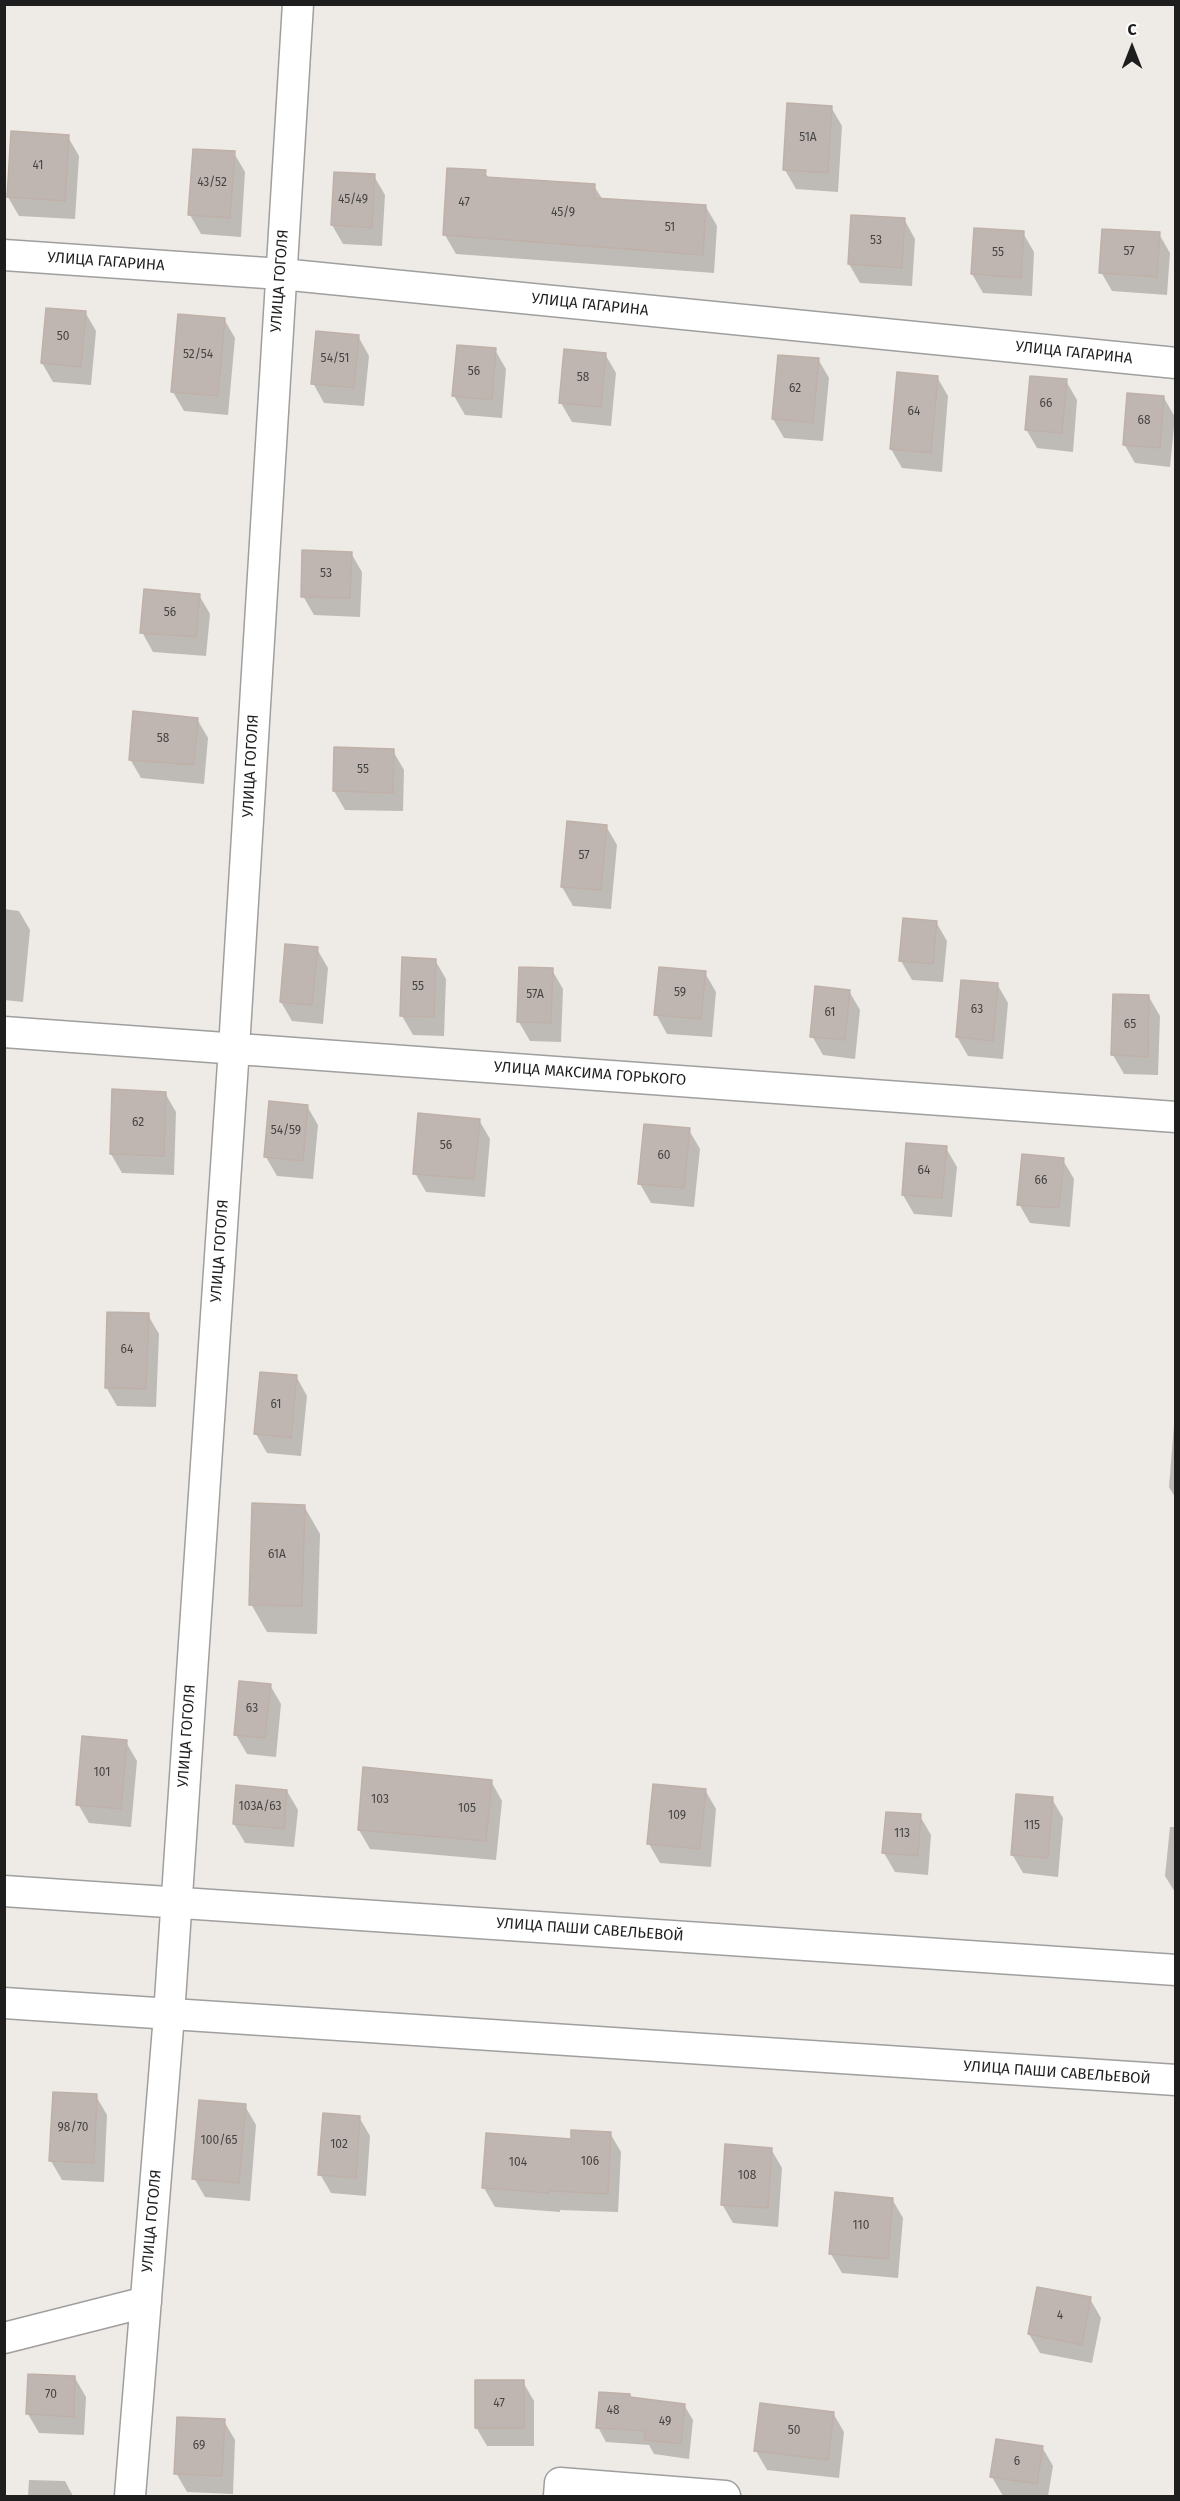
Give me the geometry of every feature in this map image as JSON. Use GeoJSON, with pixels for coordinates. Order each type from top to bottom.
{"type":"FeatureCollection","features":[{"type":"Feature","properties":{"kind":"street","name":"УЛИЦА ГОГОЛЯ"},"geometry":{"type":"LineString","coordinates":[[130,2496],[169,2015],[234,1047],[298,4]]}},
{"type":"Feature","properties":{"kind":"street","name":"УЛИЦА ГАГАРИНА"},"geometry":{"type":"LineString","coordinates":[[4,255],[281,274],[1176,363]]}},
{"type":"Feature","properties":{"kind":"street","name":"УЛИЦА МАКСИМА ГОРЬКОГО"},"geometry":{"type":"LineString","coordinates":[[4,1032],[1176,1117]]}},
{"type":"Feature","properties":{"kind":"street","name":"УЛИЦА ПАШИ САВЕЛЬЕВОЙ"},"geometry":{"type":"LineString","coordinates":[[4,1891],[1176,1970]]}},
{"type":"Feature","properties":{"kind":"street","name":"УЛИЦА ПАШИ САВЕЛЬЕВОЙ"},"geometry":{"type":"LineString","coordinates":[[4,2003],[1176,2080]]}},
{"type":"Feature","properties":{"kind":"street"},"geometry":{"type":"LineString","coordinates":[[4,2338],[146,2302]]}},
{"type":"Feature","properties":{"kind":"street"},"geometry":{"type":"LineString","coordinates":[[559,2496],[560,2483],[725,2496]]}},
{"type":"Feature","properties":{"kind":"building"},"geometry":{"type":"Polygon","coordinates":[[[787,103],[832,106],[828,173],[783,170],[787,103]]]}},
{"type":"Feature","properties":{"kind":"building"},"geometry":{"type":"Polygon","coordinates":[[[11,131],[69,135],[65,201],[7,197],[11,131]]]}},
{"type":"Feature","properties":{"kind":"building"},"geometry":{"type":"Polygon","coordinates":[[[193,149],[235,151],[230,218],[188,215],[193,149]]]}},
{"type":"Feature","properties":{"kind":"building"},"geometry":{"type":"Polygon","coordinates":[[[447,168],[486,170],[485,177],[595,184],[594,198],[706,205],[703,255],[443,235],[447,168]]]}},
{"type":"Feature","properties":{"kind":"building"},"geometry":{"type":"Polygon","coordinates":[[[334,172],[375,174],[372,228],[331,225],[334,172]]]}},
{"type":"Feature","properties":{"kind":"building"},"geometry":{"type":"Polygon","coordinates":[[[851,215],[905,218],[902,268],[848,264],[851,215]]]}},
{"type":"Feature","properties":{"kind":"building"},"geometry":{"type":"Polygon","coordinates":[[[974,228],[1024,231],[1021,278],[971,274],[974,228]]]}},
{"type":"Feature","properties":{"kind":"building"},"geometry":{"type":"Polygon","coordinates":[[[1102,229],[1160,232],[1157,277],[1099,273],[1102,229]]]}},
{"type":"Feature","properties":{"kind":"building"},"geometry":{"type":"Polygon","coordinates":[[[46,308],[86,311],[81,367],[41,363],[46,308]]]}},
{"type":"Feature","properties":{"kind":"building"},"geometry":{"type":"Polygon","coordinates":[[[178,314],[225,318],[218,396],[171,392],[178,314]]]}},
{"type":"Feature","properties":{"kind":"building"},"geometry":{"type":"Polygon","coordinates":[[[316,331],[359,335],[354,388],[311,384],[316,331]]]}},
{"type":"Feature","properties":{"kind":"building"},"geometry":{"type":"Polygon","coordinates":[[[457,345],[496,348],[492,400],[452,396],[457,345]]]}},
{"type":"Feature","properties":{"kind":"building"},"geometry":{"type":"Polygon","coordinates":[[[564,349],[606,353],[601,407],[559,403],[564,349]]]}},
{"type":"Feature","properties":{"kind":"building"},"geometry":{"type":"Polygon","coordinates":[[[778,355],[819,358],[813,423],[772,419],[778,355]]]}},
{"type":"Feature","properties":{"kind":"building"},"geometry":{"type":"Polygon","coordinates":[[[897,372],[938,376],[931,453],[890,449],[897,372]]]}},
{"type":"Feature","properties":{"kind":"building"},"geometry":{"type":"Polygon","coordinates":[[[1030,376],[1067,379],[1062,433],[1025,430],[1030,376]]]}},
{"type":"Feature","properties":{"kind":"building"},"geometry":{"type":"Polygon","coordinates":[[[1127,393],[1164,396],[1160,448],[1123,445],[1127,393]]]}},
{"type":"Feature","properties":{"kind":"building"},"geometry":{"type":"Polygon","coordinates":[[[302,550],[352,552],[350,598],[301,597],[302,550]]]}},
{"type":"Feature","properties":{"kind":"building"},"geometry":{"type":"Polygon","coordinates":[[[144,589],[200,594],[196,637],[140,633],[144,589]]]}},
{"type":"Feature","properties":{"kind":"building"},"geometry":{"type":"Polygon","coordinates":[[[133,711],[198,718],[194,765],[129,760],[133,711]]]}},
{"type":"Feature","properties":{"kind":"building"},"geometry":{"type":"Polygon","coordinates":[[[334,747],[394,749],[393,793],[333,791],[334,747]]]}},
{"type":"Feature","properties":{"kind":"building"},"geometry":{"type":"Polygon","coordinates":[[[567,821],[607,825],[601,890],[561,887],[567,821]]]}},
{"type":"Feature","properties":{"kind":"building"},"geometry":{"type":"Polygon","coordinates":[[[903,918],[937,921],[933,964],[899,961],[903,918]]]}},
{"type":"Feature","properties":{"kind":"building"},"geometry":{"type":"Polygon","coordinates":[[[285,944],[318,947],[312,1005],[280,1002],[285,944]]]}},
{"type":"Feature","properties":{"kind":"building"},"geometry":{"type":"Polygon","coordinates":[[[402,957],[436,959],[434,1017],[400,1016],[402,957]]]}},
{"type":"Feature","properties":{"kind":"building"},"geometry":{"type":"Polygon","coordinates":[[[519,967],[553,968],[551,1023],[517,1022],[519,967]]]}},
{"type":"Feature","properties":{"kind":"building"},"geometry":{"type":"Polygon","coordinates":[[[659,967],[706,971],[701,1019],[654,1015],[659,967]]]}},
{"type":"Feature","properties":{"kind":"building"},"geometry":{"type":"Polygon","coordinates":[[[961,980],[998,983],[993,1041],[956,1037],[961,980]]]}},
{"type":"Feature","properties":{"kind":"building"},"geometry":{"type":"Polygon","coordinates":[[[815,986],[850,990],[845,1040],[810,1037],[815,986]]]}},
{"type":"Feature","properties":{"kind":"building"},"geometry":{"type":"Polygon","coordinates":[[[1113,994],[1149,995],[1148,1057],[1111,1055],[1113,994]]]}},
{"type":"Feature","properties":{"kind":"building"},"geometry":{"type":"Polygon","coordinates":[[[112,1089],[166,1092],[164,1156],[110,1154],[112,1089]]]}},
{"type":"Feature","properties":{"kind":"building"},"geometry":{"type":"Polygon","coordinates":[[[269,1101],[308,1105],[303,1161],[264,1157],[269,1101]]]}},
{"type":"Feature","properties":{"kind":"building"},"geometry":{"type":"Polygon","coordinates":[[[418,1113],[480,1119],[474,1179],[413,1174],[418,1113]]]}},
{"type":"Feature","properties":{"kind":"building"},"geometry":{"type":"Polygon","coordinates":[[[644,1124],[690,1128],[684,1188],[638,1184],[644,1124]]]}},
{"type":"Feature","properties":{"kind":"building"},"geometry":{"type":"Polygon","coordinates":[[[906,1143],[947,1146],[942,1198],[902,1195],[906,1143]]]}},
{"type":"Feature","properties":{"kind":"building"},"geometry":{"type":"Polygon","coordinates":[[[1022,1154],[1064,1158],[1059,1208],[1017,1205],[1022,1154]]]}},
{"type":"Feature","properties":{"kind":"building"},"geometry":{"type":"Polygon","coordinates":[[[107,1312],[149,1313],[146,1389],[105,1388],[107,1312]]]}},
{"type":"Feature","properties":{"kind":"building"},"geometry":{"type":"Polygon","coordinates":[[[260,1372],[297,1375],[291,1438],[254,1434],[260,1372]]]}},
{"type":"Feature","properties":{"kind":"building"},"geometry":{"type":"Polygon","coordinates":[[[252,1503],[305,1505],[302,1606],[249,1605],[252,1503]]]}},
{"type":"Feature","properties":{"kind":"building"},"geometry":{"type":"Polygon","coordinates":[[[239,1681],[271,1684],[265,1738],[234,1735],[239,1681]]]}},
{"type":"Feature","properties":{"kind":"building"},"geometry":{"type":"Polygon","coordinates":[[[82,1736],[127,1740],[121,1809],[76,1805],[82,1736]]]}},
{"type":"Feature","properties":{"kind":"building"},"geometry":{"type":"Polygon","coordinates":[[[363,1767],[492,1780],[486,1841],[358,1830],[363,1767]]]}},
{"type":"Feature","properties":{"kind":"building"},"geometry":{"type":"Polygon","coordinates":[[[653,1784],[706,1789],[700,1849],[647,1844],[653,1784]]]}},
{"type":"Feature","properties":{"kind":"building"},"geometry":{"type":"Polygon","coordinates":[[[236,1785],[287,1790],[284,1829],[233,1824],[236,1785]]]}},
{"type":"Feature","properties":{"kind":"building"},"geometry":{"type":"Polygon","coordinates":[[[1016,1794],[1053,1797],[1048,1858],[1011,1855],[1016,1794]]]}},
{"type":"Feature","properties":{"kind":"building"},"geometry":{"type":"Polygon","coordinates":[[[886,1812],[921,1814],[918,1856],[882,1853],[886,1812]]]}},
{"type":"Feature","properties":{"kind":"building"},"geometry":{"type":"Polygon","coordinates":[[[53,2092],[97,2094],[94,2163],[49,2161],[53,2092]]]}},
{"type":"Feature","properties":{"kind":"building"},"geometry":{"type":"Polygon","coordinates":[[[199,2100],[246,2104],[239,2183],[192,2179],[199,2100]]]}},
{"type":"Feature","properties":{"kind":"building"},"geometry":{"type":"Polygon","coordinates":[[[323,2113],[360,2116],[356,2178],[318,2175],[323,2113]]]}},
{"type":"Feature","properties":{"kind":"building"},"geometry":{"type":"Polygon","coordinates":[[[571,2130],[611,2132],[608,2194],[550,2191],[549,2193],[482,2188],[486,2133],[571,2139],[571,2130]]]}},
{"type":"Feature","properties":{"kind":"building"},"geometry":{"type":"Polygon","coordinates":[[[725,2144],[772,2148],[768,2208],[721,2205],[725,2144]]]}},
{"type":"Feature","properties":{"kind":"building"},"geometry":{"type":"Polygon","coordinates":[[[835,2192],[893,2198],[888,2259],[829,2254],[835,2192]]]}},
{"type":"Feature","properties":{"kind":"building"},"geometry":{"type":"Polygon","coordinates":[[[1037,2287],[1091,2297],[1082,2345],[1028,2334],[1037,2287]]]}},
{"type":"Feature","properties":{"kind":"building"},"geometry":{"type":"Polygon","coordinates":[[[28,2374],[75,2376],[74,2417],[26,2414],[28,2374]]]}},
{"type":"Feature","properties":{"kind":"building"},"geometry":{"type":"Polygon","coordinates":[[[475,2380],[524,2380],[524,2428],[475,2428],[475,2380]]]}},
{"type":"Feature","properties":{"kind":"building"},"geometry":{"type":"Polygon","coordinates":[[[599,2392],[630,2394],[630,2397],[685,2404],[681,2444],[644,2440],[645,2431],[596,2428],[599,2392]]]}},
{"type":"Feature","properties":{"kind":"building"},"geometry":{"type":"Polygon","coordinates":[[[760,2403],[834,2412],[828,2460],[754,2451],[760,2403]]]}},
{"type":"Feature","properties":{"kind":"building"},"geometry":{"type":"Polygon","coordinates":[[[177,2417],[225,2419],[222,2476],[174,2474],[177,2417]]]}},
{"type":"Feature","properties":{"kind":"building"},"geometry":{"type":"Polygon","coordinates":[[[996,2439],[1043,2446],[1037,2484],[990,2477],[996,2439]]]}}]}
